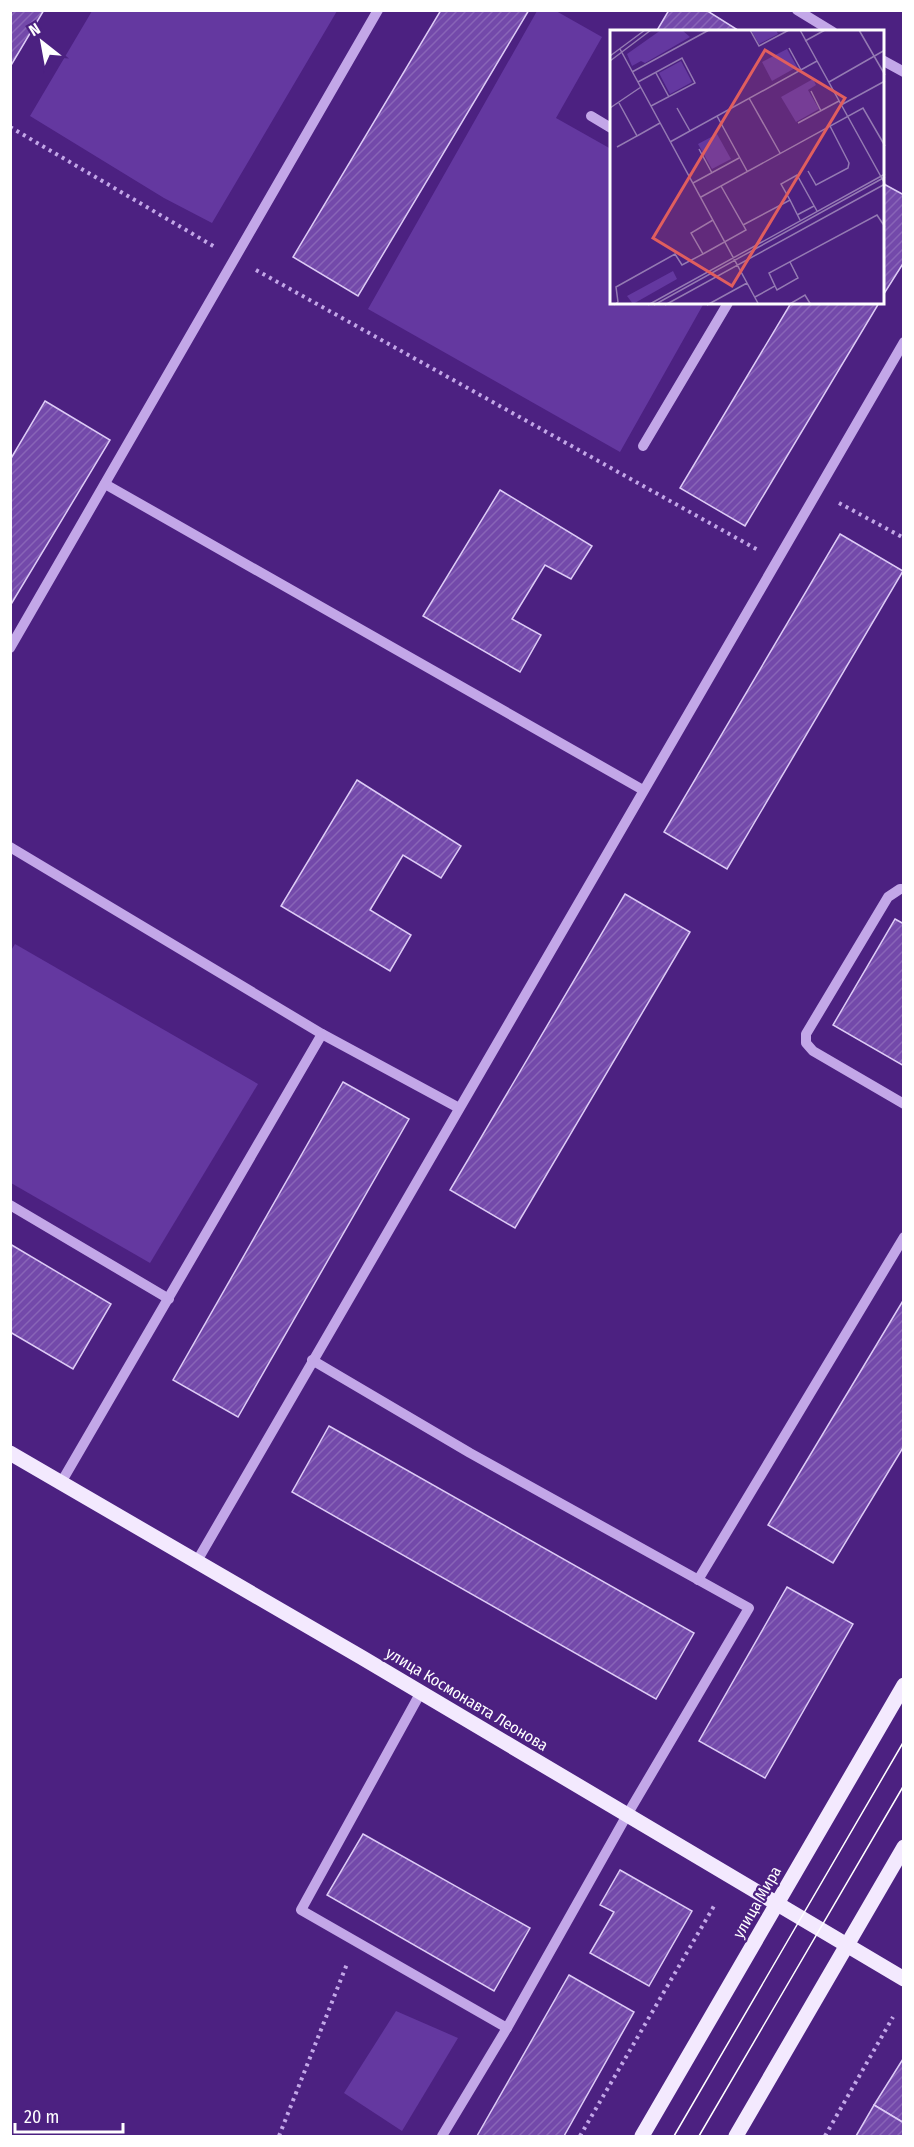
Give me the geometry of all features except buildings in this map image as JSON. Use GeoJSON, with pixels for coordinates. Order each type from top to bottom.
{"type":"FeatureCollection","features":[{"type":"Feature","properties":{"kind":"main road","name":"улица Космонавта Леонова"},"geometry":{"type":"LineString","coordinates":[[10,1453],[62,1481],[421,1692],[903,1979]]}},
{"type":"Feature","properties":{"kind":"main road","name":"улица Мира"},"geometry":{"type":"LineString","coordinates":[[642,2136],[903,1685]]}},
{"type":"Feature","properties":{"kind":"main road"},"geometry":{"type":"LineString","coordinates":[[736,2136],[903,1847]]}},
{"type":"Feature","properties":{"kind":"street"},"geometry":{"type":"LineString","coordinates":[[10,648],[378,10]]}},
{"type":"Feature","properties":{"kind":"street"},"geometry":{"type":"LineString","coordinates":[[797,10],[830,30]]}},
{"type":"Feature","properties":{"kind":"street"},"geometry":{"type":"LineString","coordinates":[[884,61],[903,72]]}},
{"type":"Feature","properties":{"kind":"street"},"geometry":{"type":"LineString","coordinates":[[591,116],[610,127]]}},
{"type":"Feature","properties":{"kind":"street"},"geometry":{"type":"LineString","coordinates":[[643,446],[727,304]]}},
{"type":"Feature","properties":{"kind":"street"},"geometry":{"type":"LineString","coordinates":[[197,1561],[903,342]]}},
{"type":"Feature","properties":{"kind":"street"},"geometry":{"type":"LineString","coordinates":[[105,484],[643,790]]}},
{"type":"Feature","properties":{"kind":"street"},"geometry":{"type":"LineString","coordinates":[[10,847],[322,1034],[459,1108]]}},
{"type":"Feature","properties":{"kind":"street"},"geometry":{"type":"LineString","coordinates":[[903,889],[888,897],[806,1034],[806,1043],[813,1051],[903,1104]]}},
{"type":"Feature","properties":{"kind":"street"},"geometry":{"type":"LineString","coordinates":[[62,1481],[322,1034]]}},
{"type":"Feature","properties":{"kind":"street"},"geometry":{"type":"LineString","coordinates":[[10,1205],[169,1299]]}},
{"type":"Feature","properties":{"kind":"street"},"geometry":{"type":"LineString","coordinates":[[698,1580],[903,1237]]}},
{"type":"Feature","properties":{"kind":"street"},"geometry":{"type":"LineString","coordinates":[[312,1360],[470,1453],[749,1608],[627,1815],[507,2028],[441,2136]]}},
{"type":"Feature","properties":{"kind":"street"},"geometry":{"type":"LineString","coordinates":[[421,1692],[301,1910],[507,2028]]}},
{"type":"Feature","properties":{"kind":"path"},"geometry":{"type":"LineString","coordinates":[[10,127],[235,259],[777,560]]}},
{"type":"Feature","properties":{"kind":"path"},"geometry":{"type":"LineString","coordinates":[[817,491],[903,538]]}},
{"type":"Feature","properties":{"kind":"path"},"geometry":{"type":"LineString","coordinates":[[580,2136],[714,1906]]}},
{"type":"Feature","properties":{"kind":"path"},"geometry":{"type":"LineString","coordinates":[[279,2136],[356,1941]]}},
{"type":"Feature","properties":{"kind":"path"},"geometry":{"type":"LineString","coordinates":[[825,2136],[893,2017]]}},
{"type":"Feature","properties":{"kind":"shaded area"},"geometry":{"type":"Polygon","coordinates":[[[92,11],[337,11],[212,223],[164,198],[30,116],[92,11]]]}},
{"type":"Feature","properties":{"kind":"shaded area"},"geometry":{"type":"Polygon","coordinates":[[[537,11],[556,11],[602,37],[556,118],[610,148],[610,304],[703,304],[620,452],[368,309],[537,11]]]}},
{"type":"Feature","properties":{"kind":"shaded area"},"geometry":{"type":"Polygon","coordinates":[[[15,944],[258,1084],[150,1263],[11,1183],[10,952],[15,944]]]}},
{"type":"Feature","properties":{"kind":"shaded area"},"geometry":{"type":"Polygon","coordinates":[[[396,2011],[458,2038],[402,2131],[344,2093],[396,2011]]]}},
{"type":"Feature","properties":{"kind":"tram line"},"geometry":{"type":"LineString","coordinates":[[674,2136],[904,1741]]}},
{"type":"Feature","properties":{"kind":"tram line"},"geometry":{"type":"LineString","coordinates":[[699,2136],[904,1785]]}}]}
